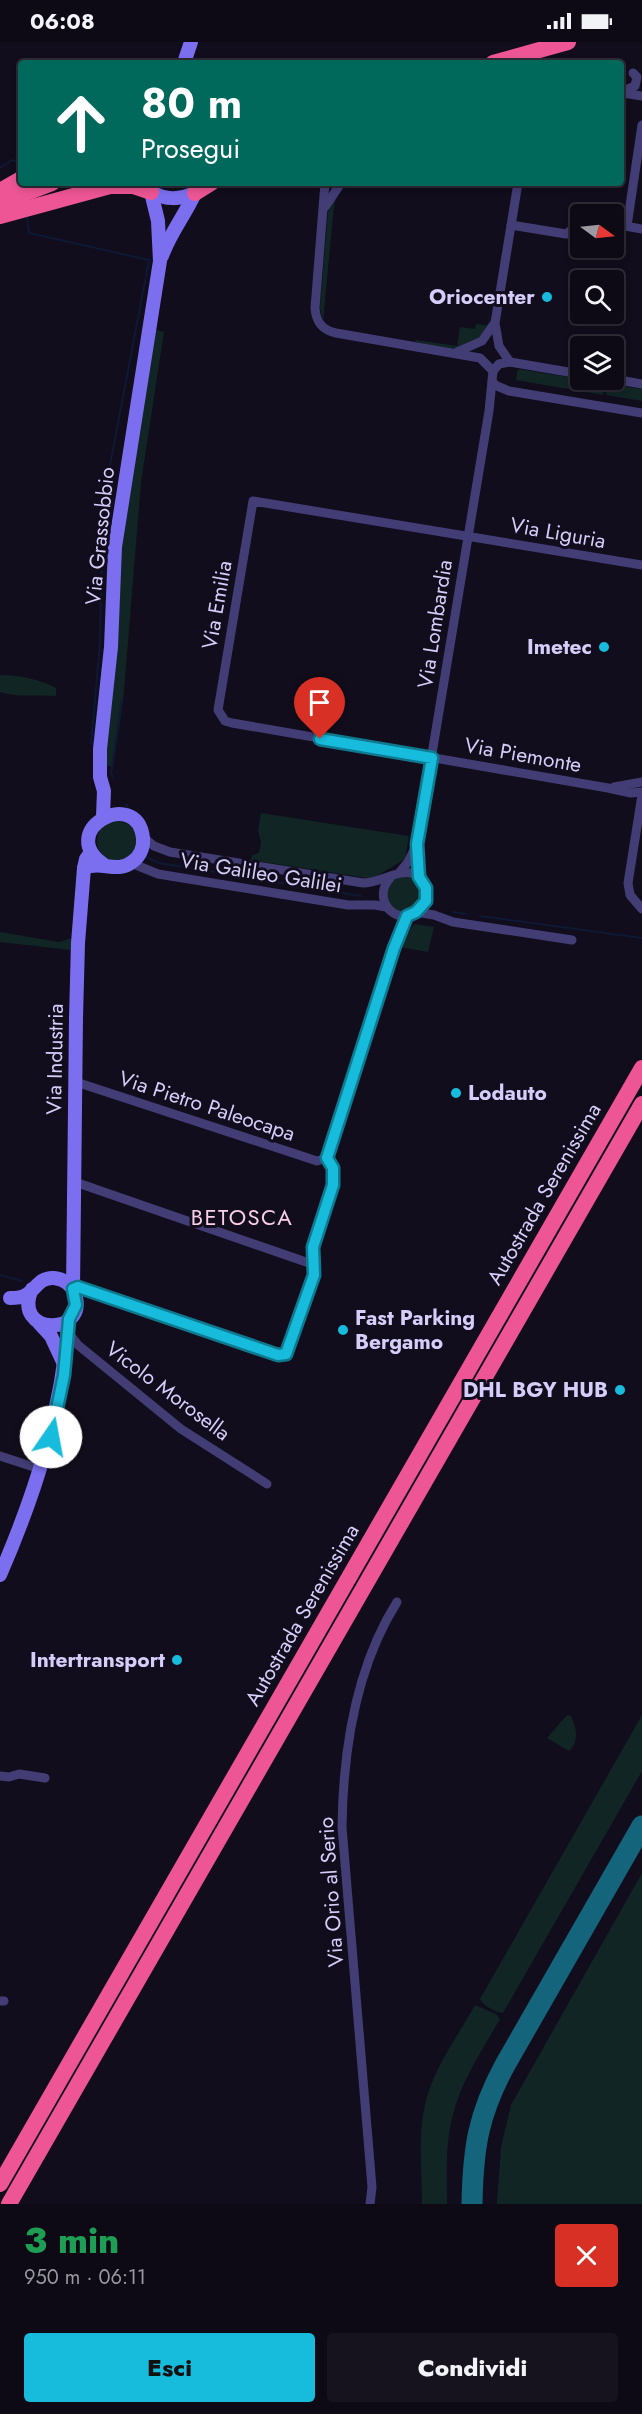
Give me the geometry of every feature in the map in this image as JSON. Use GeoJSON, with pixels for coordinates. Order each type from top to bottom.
{"type":"FeatureCollection","features":[{"type":"Feature","properties":{"kind":"highway"},"geometry":{"type":"LineString","coordinates":[[504,60],[568,42]]}},
{"type":"Feature","properties":{"kind":"highway"},"geometry":{"type":"LineString","coordinates":[[0,191],[18,181]]}},
{"type":"Feature","properties":{"kind":"highway"},"geometry":{"type":"LineString","coordinates":[[0,203],[44,186]]}},
{"type":"Feature","properties":{"kind":"highway"},"geometry":{"type":"LineString","coordinates":[[0,216],[110,186],[150,187]]}},
{"type":"Feature","properties":{"kind":"highway","name":"Autostrada Serenissima"},"geometry":{"type":"LineString","coordinates":[[0,2184],[642,1068]]}},
{"type":"Feature","properties":{"kind":"highway","name":"Autostrada Serenissima"},"geometry":{"type":"LineString","coordinates":[[9,2204],[642,1104]]}},
{"type":"Feature","properties":{"kind":"street"},"geometry":{"type":"LineString","coordinates":[[185,60],[193,42]]}},
{"type":"Feature","properties":{"kind":"street"},"geometry":{"type":"LineString","coordinates":[[193,42],[193,60]]}},
{"type":"Feature","properties":{"kind":"street"},"geometry":{"type":"LineString","coordinates":[[624,91],[635,86],[637,78],[633,73]]}},
{"type":"Feature","properties":{"kind":"street"},"geometry":{"type":"LineString","coordinates":[[624,93],[642,96]]}},
{"type":"Feature","properties":{"kind":"street"},"geometry":{"type":"LineString","coordinates":[[627,226],[642,125]]}},
{"type":"Feature","properties":{"kind":"street"},"geometry":{"type":"LineString","coordinates":[[325,186],[315,308],[319,324],[324,329],[484,360],[493,371],[499,364],[510,362],[570,372]]}},
{"type":"Feature","properties":{"kind":"street"},"geometry":{"type":"LineString","coordinates":[[323,212],[338,186]]}},
{"type":"Feature","properties":{"kind":"street"},"geometry":{"type":"LineString","coordinates":[[510,362],[499,346],[495,323],[518,186]]}},
{"type":"Feature","properties":{"kind":"street"},"geometry":{"type":"LineString","coordinates":[[150,187],[161,197],[170,199],[196,188]]}},
{"type":"Feature","properties":{"kind":"street","name":"Via Grassobbio"},"geometry":{"type":"LineString","coordinates":[[150,187],[158,221],[160,261]]}},
{"type":"Feature","properties":{"kind":"street","name":"Via Grassobbio"},"geometry":{"type":"LineString","coordinates":[[103,816],[104,791],[100,777],[100,748],[111,647],[115,547],[160,261],[169,237],[188,208],[196,188]]}},
{"type":"Feature","properties":{"kind":"street"},"geometry":{"type":"LineString","coordinates":[[511,225],[566,234],[570,231]]}},
{"type":"Feature","properties":{"kind":"street"},"geometry":{"type":"LineString","coordinates":[[624,226],[642,229]]}},
{"type":"Feature","properties":{"kind":"street"},"geometry":{"type":"LineString","coordinates":[[454,353],[482,341],[495,323]]}},
{"type":"Feature","properties":{"kind":"street","name":"Via Lombardia"},"geometry":{"type":"LineString","coordinates":[[419,877],[417,844],[489,411],[493,371]]}},
{"type":"Feature","properties":{"kind":"street"},"geometry":{"type":"LineString","coordinates":[[624,381],[642,384]]}},
{"type":"Feature","properties":{"kind":"street"},"geometry":{"type":"LineString","coordinates":[[492,382],[509,391],[642,413]]}},
{"type":"Feature","properties":{"kind":"street"},"geometry":{"type":"LineString","coordinates":[[489,411],[501,395],[509,391]]}},
{"type":"Feature","properties":{"kind":"street","name":"Via Emilia"},"geometry":{"type":"LineString","coordinates":[[432,758],[232,723],[225,721],[219,715],[218,705],[253,501],[468,536]]}},
{"type":"Feature","properties":{"kind":"street","name":"Via Liguria"},"geometry":{"type":"LineString","coordinates":[[468,536],[642,565]]}},
{"type":"Feature","properties":{"kind":"street","name":"Via Piemonte"},"geometry":{"type":"LineString","coordinates":[[432,758],[608,788],[631,794],[642,794]]}},
{"type":"Feature","properties":{"kind":"street","name":"Via Piemonte"},"geometry":{"type":"LineString","coordinates":[[608,788],[642,782]]}},
{"type":"Feature","properties":{"kind":"street"},"geometry":{"type":"LineString","coordinates":[[104,791],[115,808],[137,823],[143,837],[154,846],[170,852],[363,883],[390,878],[399,873],[413,874],[419,877],[426,888],[435,915]]}},
{"type":"Feature","properties":{"kind":"street"},"geometry":{"type":"LineString","coordinates":[[642,794],[640,823],[628,883],[630,895],[642,909]]}},
{"type":"Feature","properties":{"kind":"street"},"geometry":{"type":"LineString","coordinates":[[106,866],[97,861],[91,852],[88,843],[89,833],[103,816],[125,815]]}},
{"type":"Feature","properties":{"kind":"street"},"geometry":{"type":"LineString","coordinates":[[84,868],[96,865],[119,868],[131,863],[141,851],[143,837]]}},
{"type":"Feature","properties":{"kind":"street","name":"Via Lombardia"},"geometry":{"type":"LineString","coordinates":[[399,873],[408,862],[417,844]]}},
{"type":"Feature","properties":{"kind":"street","name":"Via Industria"},"geometry":{"type":"LineString","coordinates":[[73,1289],[78,943],[84,868],[91,852]]}},
{"type":"Feature","properties":{"kind":"street","name":"Via Galileo Galilei"},"geometry":{"type":"LineString","coordinates":[[131,863],[158,874],[348,905],[375,905],[389,910]]}},
{"type":"Feature","properties":{"kind":"street"},"geometry":{"type":"LineString","coordinates":[[73,1289],[83,1287],[278,1355],[286,1354],[314,1275],[313,1247],[333,1185],[333,1168],[327,1158],[394,948],[397,930],[382,895],[390,878]]}},
{"type":"Feature","properties":{"kind":"street"},"geometry":{"type":"LineString","coordinates":[[394,948],[411,914],[423,907],[427,895]]}},
{"type":"Feature","properties":{"kind":"street"},"geometry":{"type":"LineString","coordinates":[[389,910],[435,915],[453,922],[572,940]]}},
{"type":"Feature","properties":{"kind":"street","name":"Via Pietro Paleocapa"},"geometry":{"type":"LineString","coordinates":[[76,1082],[317,1161],[327,1158]]}},
{"type":"Feature","properties":{"kind":"street"},"geometry":{"type":"LineString","coordinates":[[75,1182],[306,1262],[313,1261]]}},
{"type":"Feature","properties":{"kind":"street"},"geometry":{"type":"LineString","coordinates":[[55,1278],[68,1266],[74,1251]]}},
{"type":"Feature","properties":{"kind":"street"},"geometry":{"type":"LineString","coordinates":[[0,1575],[51,1437],[76,1305],[73,1289],[65,1282],[55,1278],[45,1279],[24,1296],[5,1295]]}},
{"type":"Feature","properties":{"kind":"street"},"geometry":{"type":"LineString","coordinates":[[32,1289],[28,1299],[36,1319],[71,1334]]}},
{"type":"Feature","properties":{"kind":"street"},"geometry":{"type":"LineString","coordinates":[[5,1295],[36,1319],[51,1336],[65,1363]]}},
{"type":"Feature","properties":{"kind":"street"},"geometry":{"type":"LineString","coordinates":[[51,1336],[71,1334]]}},
{"type":"Feature","properties":{"kind":"street","name":"Vicolo Morosella"},"geometry":{"type":"LineString","coordinates":[[71,1334],[181,1429],[267,1484]]}},
{"type":"Feature","properties":{"kind":"street"},"geometry":{"type":"LineString","coordinates":[[0,1456],[40,1469]]}},
{"type":"Feature","properties":{"kind":"street","name":"Via Orio al Serio"},"geometry":{"type":"LineString","coordinates":[[370,2204],[372,2187],[342,1807],[347,1761],[362,1684],[379,1636],[397,1602]]}},
{"type":"Feature","properties":{"kind":"street"},"geometry":{"type":"LineString","coordinates":[[0,1776],[9,1777],[19,1774],[45,1778]]}},
{"type":"Feature","properties":{"kind":"green space"},"geometry":{"type":"Polygon","coordinates":[[[337,194],[323,321],[320,307],[328,212],[337,194]]]}},
{"type":"Feature","properties":{"kind":"green space"},"geometry":{"type":"Polygon","coordinates":[[[491,314],[487,326],[480,337],[464,347],[448,349],[415,342],[416,340],[457,346],[460,327],[475,329],[476,324],[487,325],[491,314]]]}},
{"type":"Feature","properties":{"kind":"green space"},"geometry":{"type":"Polygon","coordinates":[[[153,329],[164,332],[141,482],[123,703],[113,767],[104,765],[116,550],[153,329]]]}},
{"type":"Feature","properties":{"kind":"green space"},"geometry":{"type":"Polygon","coordinates":[[[518,369],[570,377],[570,389],[516,380],[518,369]]]}},
{"type":"Feature","properties":{"kind":"green space"},"geometry":{"type":"Polygon","coordinates":[[[624,386],[642,389],[642,401],[606,395],[607,390],[624,390],[624,386]]]}},
{"type":"Feature","properties":{"kind":"green space"},"geometry":{"type":"Polygon","coordinates":[[[574,390],[604,390],[603,395],[574,390]]]}},
{"type":"Feature","properties":{"kind":"green space"},"geometry":{"type":"Polygon","coordinates":[[[0,675],[43,682],[56,688],[56,696],[0,692],[0,675]]]}},
{"type":"Feature","properties":{"kind":"green space"},"geometry":{"type":"Polygon","coordinates":[[[261,813],[409,836],[405,859],[377,876],[367,878],[251,860],[252,855],[259,853],[261,842],[258,830],[261,813]]]}},
{"type":"Feature","properties":{"kind":"green space"},"geometry":{"type":"Polygon","coordinates":[[[117,821],[131,827],[137,841],[131,855],[117,861],[103,855],[97,841],[103,827],[117,821]]]}},
{"type":"Feature","properties":{"kind":"green space"},"geometry":{"type":"Polygon","coordinates":[[[405,876],[418,881],[423,894],[418,907],[405,912],[392,907],[387,894],[392,881],[405,876]]]}},
{"type":"Feature","properties":{"kind":"green space"},"geometry":{"type":"Polygon","coordinates":[[[414,924],[434,927],[428,952],[399,947],[414,924]]]}},
{"type":"Feature","properties":{"kind":"green space"},"geometry":{"type":"Polygon","coordinates":[[[0,932],[59,942],[72,938],[71,950],[0,942],[0,932]]]}},
{"type":"Feature","properties":{"kind":"green space"},"geometry":{"type":"Polygon","coordinates":[[[567,1715],[571,1716],[576,1734],[575,1743],[569,1751],[547,1738],[567,1715]]]}},
{"type":"Feature","properties":{"kind":"green space"},"geometry":{"type":"Polygon","coordinates":[[[642,1715],[642,1771],[503,2013],[490,2008],[480,1999],[642,1715]]]}},
{"type":"Feature","properties":{"kind":"green space"},"geometry":{"type":"Polygon","coordinates":[[[642,1873],[642,2204],[497,2204],[501,2147],[511,2105],[642,1873]]]}},
{"type":"Feature","properties":{"kind":"green space"},"geometry":{"type":"Polygon","coordinates":[[[475,2005],[496,2014],[500,2019],[468,2075],[454,2111],[448,2145],[447,2204],[422,2204],[421,2136],[427,2097],[442,2061],[475,2005]]]}},
{"type":"Feature","properties":{"kind":"waterway"},"geometry":{"type":"LineString","coordinates":[[0,168],[12,160],[18,162]]}},
{"type":"Feature","properties":{"kind":"waterway"},"geometry":{"type":"LineString","coordinates":[[27,217],[29,233],[149,260],[103,502],[100,643],[91,744]]}},
{"type":"Feature","properties":{"kind":"waterway"},"geometry":{"type":"LineString","coordinates":[[113,778],[111,773],[122,700]]}},
{"type":"Feature","properties":{"kind":"waterway"},"geometry":{"type":"LineString","coordinates":[[126,804],[129,810]]}},
{"type":"Feature","properties":{"kind":"waterway"},"geometry":{"type":"LineString","coordinates":[[146,857],[159,863],[361,896]]}},
{"type":"Feature","properties":{"kind":"waterway"},"geometry":{"type":"LineString","coordinates":[[453,912],[466,914]]}},
{"type":"Feature","properties":{"kind":"waterway"},"geometry":{"type":"LineString","coordinates":[[480,916],[642,938]]}},
{"type":"Feature","properties":{"kind":"waterway"},"geometry":{"type":"LineString","coordinates":[[0,1275],[22,1281]]}},
{"type":"Feature","properties":{"kind":"taxiway"},"geometry":{"type":"LineString","coordinates":[[472,2204],[479,2132],[496,2083],[642,1826]]}},
{"type":"Feature","properties":{"kind":"place","name":"Oriocenter"},"geometry":{"type":"Point","coordinates":[547,297]}},
{"type":"Feature","properties":{"kind":"place","name":"Imetec"},"geometry":{"type":"Point","coordinates":[604,647]}},
{"type":"Feature","properties":{"kind":"place","name":"Lodauto"},"geometry":{"type":"Point","coordinates":[456,1093]}},
{"type":"Feature","properties":{"kind":"place","name":"Fast Parking Bergamo"},"geometry":{"type":"Point","coordinates":[343,1330]}},
{"type":"Feature","properties":{"kind":"place","name":"DHL BGY HUB"},"geometry":{"type":"Point","coordinates":[620,1390]}},
{"type":"Feature","properties":{"kind":"place","name":"Intertransport"},"geometry":{"type":"Point","coordinates":[177,1660]}},
{"type":"Feature","properties":{"kind":"district","name":"BETOSCA"},"geometry":{"type":"Point","coordinates":[242,1217]}},
{"type":"Feature","properties":{"kind":"route"},"geometry":{"type":"LineString","coordinates":[[51,1437],[64,1375],[69,1319],[76,1305],[73,1289],[78,1287],[278,1355],[286,1354],[314,1275],[313,1247],[333,1185],[333,1168],[327,1158],[345,1099],[394,948],[407,916],[423,907],[427,895],[426,888],[419,877],[417,844],[432,758],[320,739]]}}]}
